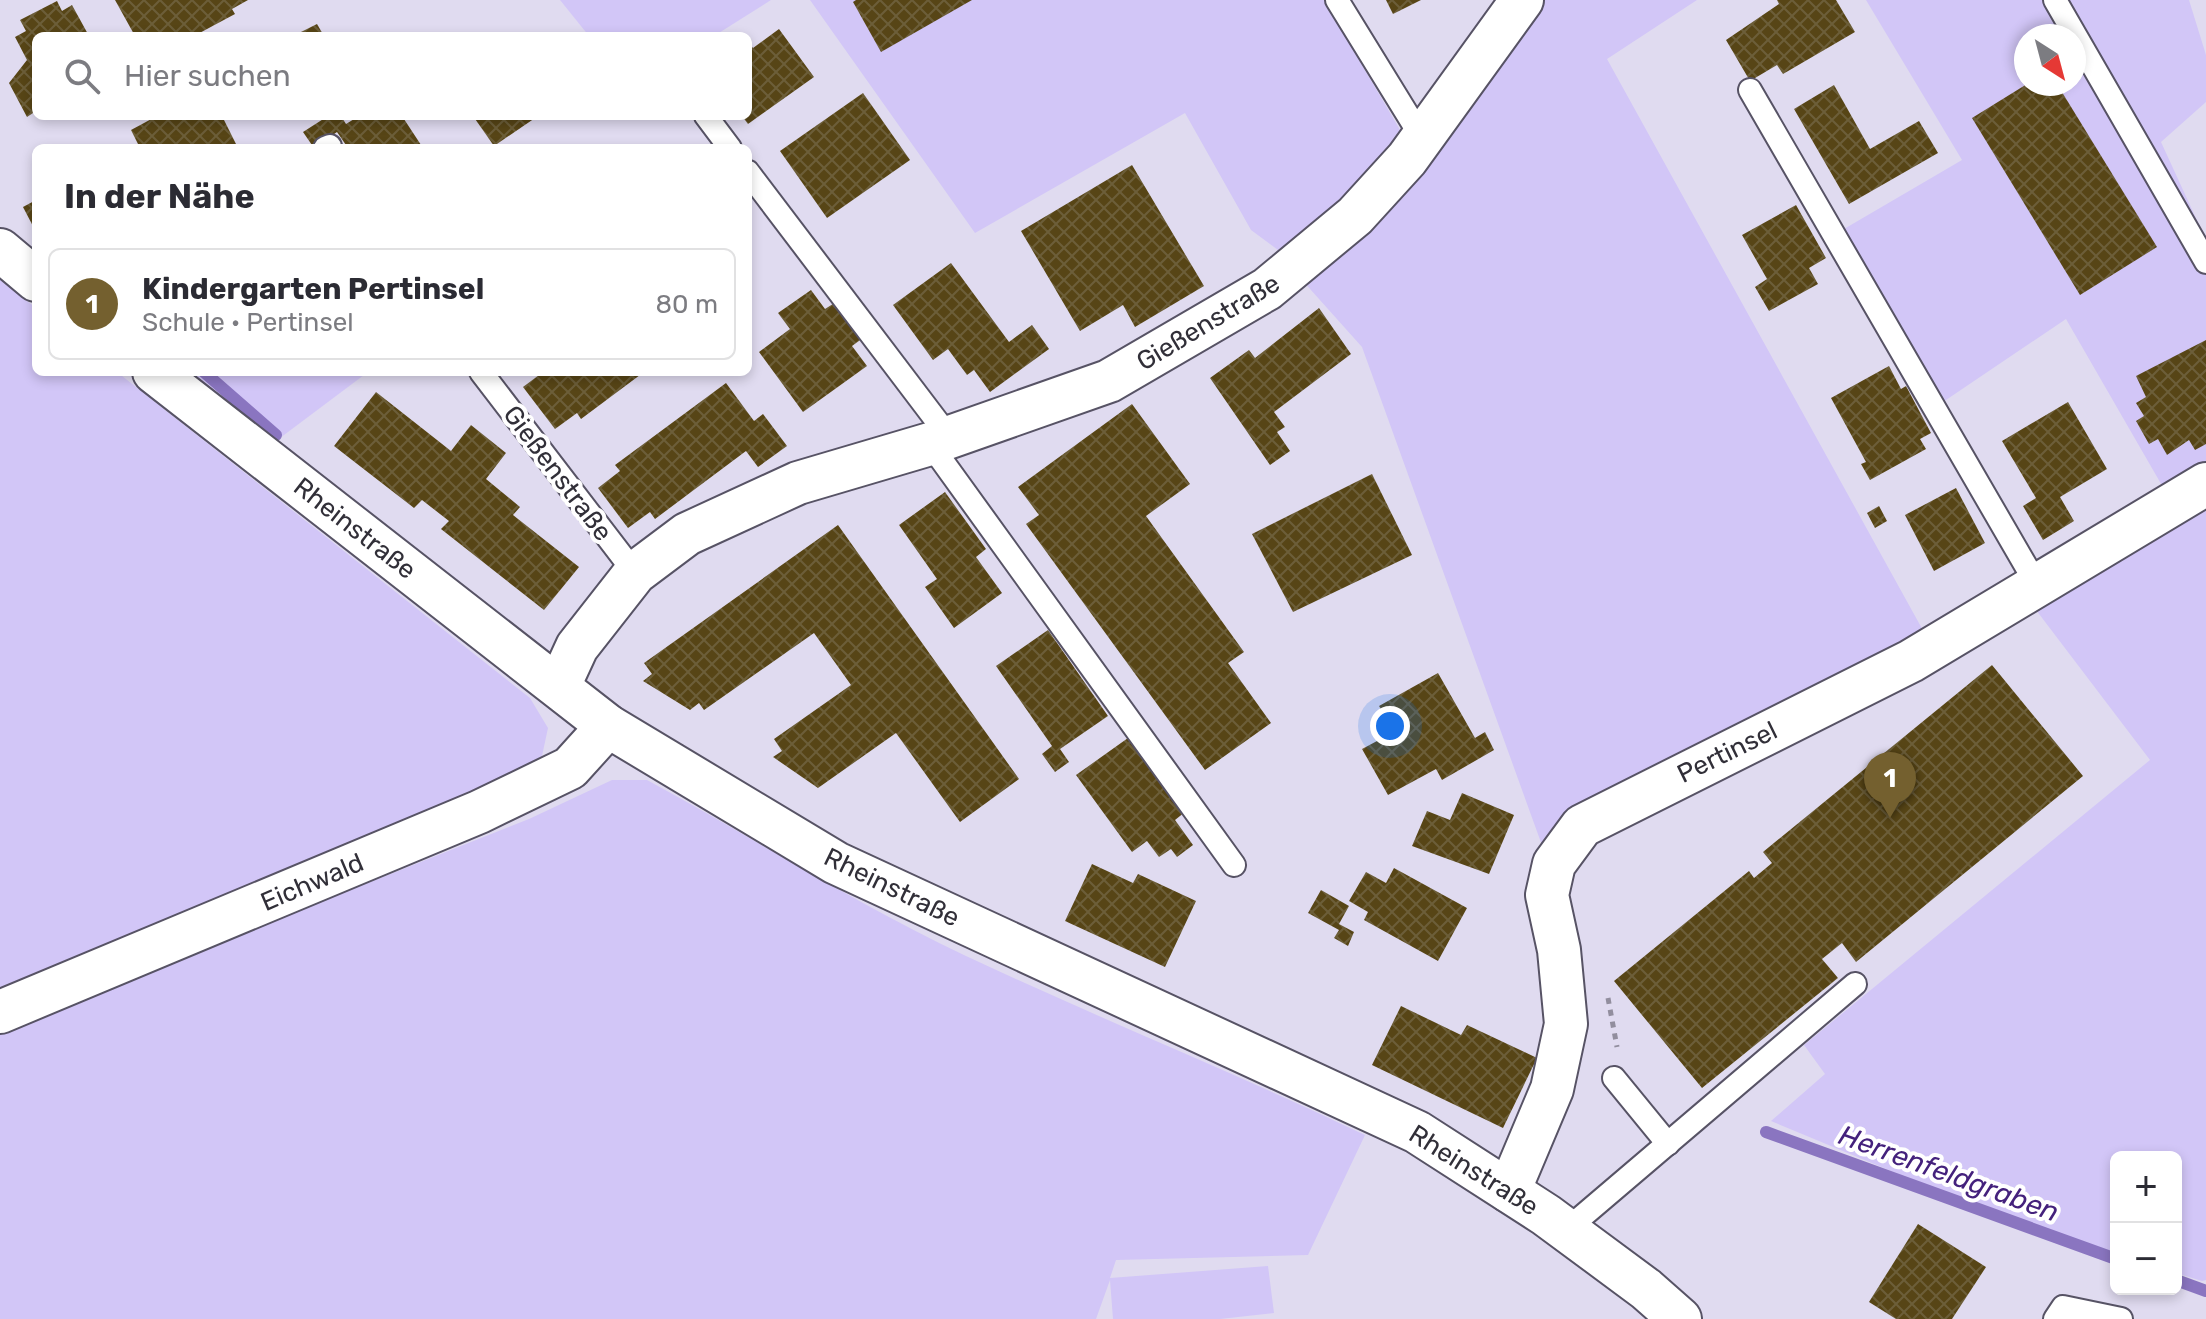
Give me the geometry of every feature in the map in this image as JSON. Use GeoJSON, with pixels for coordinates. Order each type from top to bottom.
{"type":"FeatureCollection","features":[{"type":"Feature","properties":{"kind":"street","name":"Gießenstraße"},"geometry":{"type":"LineString","coordinates":[[559,686],[577,647],[635,573],[687,534],[798,483],[940,440],[1109,381],[1232,311],[1289,272],[1355,216],[1422,138],[1522,0]]}},
{"type":"Feature","properties":{"kind":"street"},"geometry":{"type":"LineString","coordinates":[[0,250],[32,277]]}},
{"type":"Feature","properties":{"kind":"street","name":"Rheinstraße"},"geometry":{"type":"LineString","coordinates":[[159,376],[608,726],[836,863],[1417,1132],[1509,1191],[1646,1289],[1680,1319]]}},
{"type":"Feature","properties":{"kind":"street","name":"Pertinsel"},"geometry":{"type":"LineString","coordinates":[[1509,1191],[1552,1089],[1566,1024],[1559,950],[1547,895],[1554,864],[1582,826],[1911,661],[2206,484]]}},
{"type":"Feature","properties":{"kind":"street","name":"Eichwald"},"geometry":{"type":"LineString","coordinates":[[0,1012],[479,812],[570,768],[608,726]]}},
{"type":"Feature","properties":{"kind":"lane"},"geometry":{"type":"LineString","coordinates":[[1337,0],[1422,138]]}},
{"type":"Feature","properties":{"kind":"lane"},"geometry":{"type":"LineString","coordinates":[[2055,0],[2206,262]]}},
{"type":"Feature","properties":{"kind":"lane"},"geometry":{"type":"LineString","coordinates":[[1750,90],[2037,585]]}},
{"type":"Feature","properties":{"kind":"lane"},"geometry":{"type":"LineString","coordinates":[[709,120],[727,144]]}},
{"type":"Feature","properties":{"kind":"lane"},"geometry":{"type":"LineString","coordinates":[[752,178],[940,440],[1234,865]]}},
{"type":"Feature","properties":{"kind":"lane","name":"Gießenstraße"},"geometry":{"type":"LineString","coordinates":[[484,376],[635,573]]}},
{"type":"Feature","properties":{"kind":"lane"},"geometry":{"type":"LineString","coordinates":[[1565,1231],[1855,984]]}},
{"type":"Feature","properties":{"kind":"lane"},"geometry":{"type":"LineString","coordinates":[[1614,1078],[1668,1144]]}},
{"type":"Feature","properties":{"kind":"lane"},"geometry":{"type":"LineString","coordinates":[[2055,1319],[2063,1307],[2121,1319]]}},
{"type":"Feature","properties":{"kind":"shaded area"},"geometry":{"type":"Polygon","coordinates":[[[560,0],[771,0],[720,32],[586,32],[560,0]]]}},
{"type":"Feature","properties":{"kind":"shaded area"},"geometry":{"type":"Polygon","coordinates":[[[810,0],[1324,0],[1403,135],[1356,187],[1282,253],[1251,230],[1185,113],[975,233],[810,0]]]}},
{"type":"Feature","properties":{"kind":"shaded area"},"geometry":{"type":"Polygon","coordinates":[[[1540,0],[1697,0],[1607,59],[1925,634],[1543,848],[1362,347],[1302,280],[1540,0]]]}},
{"type":"Feature","properties":{"kind":"shaded area"},"geometry":{"type":"Polygon","coordinates":[[[1866,0],[2189,0],[2206,55],[2206,102],[2161,142],[2206,240],[2206,466],[2164,489],[2066,319],[1943,402],[1844,229],[1962,160],[1866,0]]]}},
{"type":"Feature","properties":{"kind":"shaded area"},"geometry":{"type":"Polygon","coordinates":[[[0,280],[32,305],[32,376],[122,376],[530,698],[548,728],[542,756],[524,767],[523,778],[0,994],[0,280]]]}},
{"type":"Feature","properties":{"kind":"shaded area"},"geometry":{"type":"Polygon","coordinates":[[[194,376],[363,376],[276,441],[194,376]]]}},
{"type":"Feature","properties":{"kind":"shaded area"},"geometry":{"type":"Polygon","coordinates":[[[2206,506],[2206,1280],[2182,1275],[2182,1151],[2110,1151],[2110,1252],[1956,1198],[1771,1121],[1825,1074],[1804,1045],[2150,760],[2033,606],[2206,506]]]}},
{"type":"Feature","properties":{"kind":"shaded area"},"geometry":{"type":"Polygon","coordinates":[[[612,780],[647,780],[925,936],[1365,1135],[1308,1255],[1116,1260],[1110,1278],[1268,1266],[1274,1313],[1220,1319],[1113,1319],[1110,1280],[1096,1319],[0,1319],[0,1029],[529,819],[612,780]]]}},
{"type":"Feature","properties":{"kind":"building"},"geometry":{"type":"Polygon","coordinates":[[[115,0],[248,0],[232,9],[235,14],[201,32],[133,32],[115,0]]]}},
{"type":"Feature","properties":{"kind":"building"},"geometry":{"type":"Polygon","coordinates":[[[972,0],[881,52],[853,2],[972,0]]]}},
{"type":"Feature","properties":{"kind":"building"},"geometry":{"type":"Polygon","coordinates":[[[1386,0],[1421,0],[1393,14],[1386,0]]]}},
{"type":"Feature","properties":{"kind":"building"},"geometry":{"type":"Polygon","coordinates":[[[1777,0],[1836,0],[1855,32],[1783,74],[1777,65],[1750,81],[1726,40],[1779,4],[1777,0]]]}},
{"type":"Feature","properties":{"kind":"building"},"geometry":{"type":"Polygon","coordinates":[[[57,1],[62,11],[72,5],[87,32],[32,32],[32,114],[27,117],[9,83],[27,60],[15,37],[26,31],[20,20],[57,1]]]}},
{"type":"Feature","properties":{"kind":"building"},"geometry":{"type":"Polygon","coordinates":[[[317,24],[322,32],[301,32],[317,24]]]}},
{"type":"Feature","properties":{"kind":"building"},"geometry":{"type":"Polygon","coordinates":[[[779,29],[814,77],[748,124],[745,120],[752,120],[753,48],[779,29]]]}},
{"type":"Feature","properties":{"kind":"building"},"geometry":{"type":"Polygon","coordinates":[[[1834,85],[1870,149],[1919,121],[1938,153],[1849,204],[1794,109],[1834,85]]]}},
{"type":"Feature","properties":{"kind":"building"},"geometry":{"type":"Polygon","coordinates":[[[2014,92],[2014,96],[2064,96],[2157,247],[2080,295],[1972,118],[2014,92]]]}},
{"type":"Feature","properties":{"kind":"building"},"geometry":{"type":"Polygon","coordinates":[[[863,93],[910,160],[827,218],[780,151],[863,93]]]}},
{"type":"Feature","properties":{"kind":"building"},"geometry":{"type":"Polygon","coordinates":[[[150,120],[224,120],[236,144],[138,144],[131,130],[150,120]]]}},
{"type":"Feature","properties":{"kind":"building"},"geometry":{"type":"Polygon","coordinates":[[[322,120],[344,120],[346,124],[352,120],[405,120],[420,144],[345,144],[337,132],[320,144],[311,144],[303,132],[322,120]]]}},
{"type":"Feature","properties":{"kind":"building"},"geometry":{"type":"Polygon","coordinates":[[[476,120],[532,120],[497,144],[493,144],[476,120]]]}},
{"type":"Feature","properties":{"kind":"building"},"geometry":{"type":"Polygon","coordinates":[[[1132,165],[1204,286],[1135,327],[1123,305],[1080,331],[1021,231],[1132,165]]]}},
{"type":"Feature","properties":{"kind":"building"},"geometry":{"type":"Polygon","coordinates":[[[32,202],[32,224],[23,207],[32,202]]]}},
{"type":"Feature","properties":{"kind":"building"},"geometry":{"type":"Polygon","coordinates":[[[1796,205],[1826,258],[1809,268],[1818,284],[1769,311],[1755,287],[1767,279],[1742,235],[1796,205]]]}},
{"type":"Feature","properties":{"kind":"building"},"geometry":{"type":"Polygon","coordinates":[[[951,263],[1009,342],[1032,325],[1049,349],[990,392],[974,370],[967,375],[948,349],[933,360],[893,305],[951,263]]]}},
{"type":"Feature","properties":{"kind":"building"},"geometry":{"type":"Polygon","coordinates":[[[811,290],[825,309],[836,302],[863,338],[852,346],[867,366],[803,412],[759,352],[790,329],[778,313],[811,290]]]}},
{"type":"Feature","properties":{"kind":"building"},"geometry":{"type":"Polygon","coordinates":[[[1319,308],[1351,354],[1274,412],[1285,427],[1277,432],[1290,451],[1270,465],[1210,378],[1249,350],[1255,358],[1319,308]]]}},
{"type":"Feature","properties":{"kind":"building"},"geometry":{"type":"Polygon","coordinates":[[[2206,340],[2206,444],[2195,450],[2189,440],[2167,455],[2158,439],[2149,444],[2136,421],[2144,416],[2136,403],[2146,397],[2136,376],[2206,340]]]}},
{"type":"Feature","properties":{"kind":"building"},"geometry":{"type":"Polygon","coordinates":[[[1889,366],[1901,389],[1906,386],[1931,433],[1920,439],[1926,449],[1870,480],[1861,464],[1866,462],[1831,398],[1889,366]]]}},
{"type":"Feature","properties":{"kind":"building"},"geometry":{"type":"Polygon","coordinates":[[[538,376],[639,376],[581,419],[577,413],[555,429],[523,387],[538,376]]]}},
{"type":"Feature","properties":{"kind":"building"},"geometry":{"type":"Polygon","coordinates":[[[726,383],[754,421],[763,414],[787,446],[758,467],[746,451],[655,519],[650,512],[628,528],[598,488],[620,471],[615,465],[726,383]]]}},
{"type":"Feature","properties":{"kind":"building"},"geometry":{"type":"Polygon","coordinates":[[[376,392],[451,451],[471,425],[506,453],[486,479],[520,507],[513,515],[579,567],[544,610],[441,529],[449,521],[422,500],[414,508],[334,446],[376,392]]]}},
{"type":"Feature","properties":{"kind":"building"},"geometry":{"type":"Polygon","coordinates":[[[2068,402],[2107,469],[2060,497],[2074,521],[2043,540],[2023,506],[2036,498],[2002,441],[2068,402]]]}},
{"type":"Feature","properties":{"kind":"building"},"geometry":{"type":"Polygon","coordinates":[[[1132,404],[1190,484],[1146,516],[1244,652],[1228,663],[1271,723],[1205,770],[1026,524],[1039,515],[1018,487],[1132,404]]]}},
{"type":"Feature","properties":{"kind":"building"},"geometry":{"type":"Polygon","coordinates":[[[1372,474],[1412,555],[1293,612],[1252,534],[1372,474]]]}},
{"type":"Feature","properties":{"kind":"building"},"geometry":{"type":"Polygon","coordinates":[[[1956,488],[1985,543],[1934,571],[1905,515],[1956,488]]]}},
{"type":"Feature","properties":{"kind":"building"},"geometry":{"type":"Polygon","coordinates":[[[945,492],[986,549],[976,557],[1002,593],[954,628],[925,587],[937,579],[899,525],[945,492]]]}},
{"type":"Feature","properties":{"kind":"building"},"geometry":{"type":"Polygon","coordinates":[[[1879,506],[1887,521],[1875,528],[1867,513],[1879,506]]]}},
{"type":"Feature","properties":{"kind":"building"},"geometry":{"type":"Polygon","coordinates":[[[838,525],[1019,779],[960,822],[896,733],[818,788],[773,757],[782,751],[774,739],[851,685],[814,633],[704,710],[699,703],[690,710],[643,681],[652,674],[644,663],[838,525]]]}},
{"type":"Feature","properties":{"kind":"building"},"geometry":{"type":"Polygon","coordinates":[[[1048,630],[1108,716],[1060,749],[1069,762],[1055,772],[1042,754],[1052,746],[996,666],[1048,630]]]}},
{"type":"Feature","properties":{"kind":"building"},"geometry":{"type":"Polygon","coordinates":[[[1992,665],[2083,776],[1856,962],[1842,943],[1822,959],[1838,978],[1702,1088],[1614,981],[1749,871],[1754,878],[1772,863],[1763,852],[1992,665]]]}},
{"type":"Feature","properties":{"kind":"building"},"geometry":{"type":"Polygon","coordinates":[[[1438,673],[1475,738],[1485,732],[1494,750],[1442,780],[1436,769],[1388,795],[1362,749],[1394,732],[1379,706],[1438,673]]]}},
{"type":"Feature","properties":{"kind":"building"},"geometry":{"type":"Polygon","coordinates":[[[1128,738],[1185,812],[1175,820],[1193,845],[1177,857],[1171,849],[1159,857],[1147,841],[1132,852],[1076,775],[1128,738]]]}},
{"type":"Feature","properties":{"kind":"building"},"geometry":{"type":"Polygon","coordinates":[[[1462,793],[1514,815],[1489,874],[1412,846],[1427,811],[1450,820],[1462,793]]]}},
{"type":"Feature","properties":{"kind":"building"},"geometry":{"type":"Polygon","coordinates":[[[1092,864],[1133,883],[1138,874],[1196,901],[1165,967],[1065,921],[1092,864]]]}},
{"type":"Feature","properties":{"kind":"building"},"geometry":{"type":"Polygon","coordinates":[[[1394,868],[1467,908],[1438,961],[1364,920],[1368,912],[1349,901],[1366,872],[1386,883],[1394,868]]]}},
{"type":"Feature","properties":{"kind":"building"},"geometry":{"type":"Polygon","coordinates":[[[1321,890],[1349,906],[1339,924],[1354,932],[1348,946],[1334,938],[1339,930],[1308,913],[1321,890]]]}},
{"type":"Feature","properties":{"kind":"building"},"geometry":{"type":"Polygon","coordinates":[[[1401,1006],[1461,1035],[1467,1025],[1537,1058],[1503,1128],[1372,1065],[1401,1006]]]}},
{"type":"Feature","properties":{"kind":"building"},"geometry":{"type":"Polygon","coordinates":[[[1918,1224],[1986,1267],[1952,1319],[1896,1319],[1869,1302],[1918,1224]]]}},
{"type":"Feature","properties":{"kind":"waterway","name":"Herrenfeldgraben"},"geometry":{"type":"LineString","coordinates":[[209,376],[276,435]]}},
{"type":"Feature","properties":{"kind":"waterway","name":"Herrenfeldgraben"},"geometry":{"type":"LineString","coordinates":[[1766,1132],[2110,1257]]}},
{"type":"Feature","properties":{"kind":"waterway","name":"Herrenfeldgraben"},"geometry":{"type":"LineString","coordinates":[[2182,1282],[2206,1291]]}},
{"type":"Feature","properties":{"kind":"place","name":"Kindergarten Pertinsel"},"geometry":{"type":"Point","coordinates":[1890,818]}}]}
